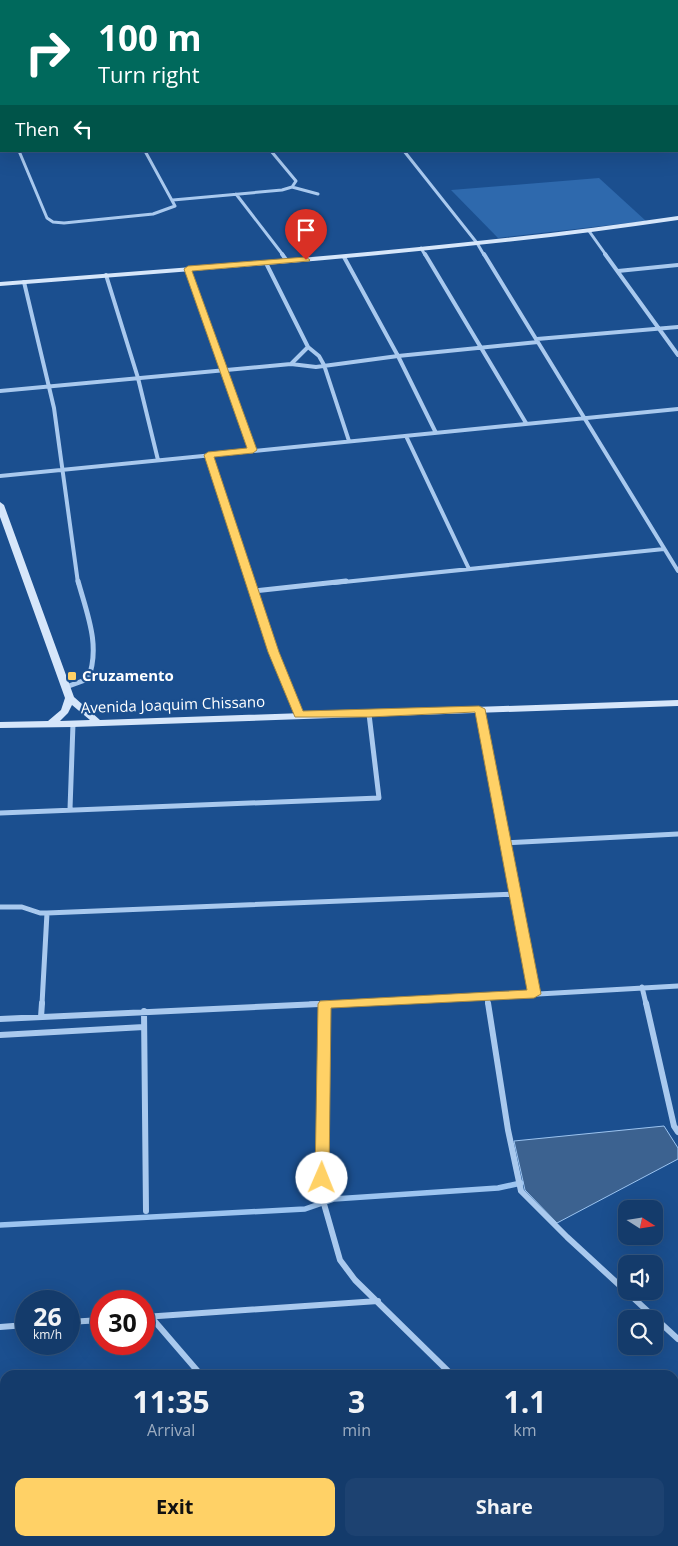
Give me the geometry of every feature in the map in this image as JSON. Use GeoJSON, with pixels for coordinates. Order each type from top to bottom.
{"type":"FeatureCollection","features":[{"type":"Feature","properties":{"kind":"street"},"geometry":{"type":"LineString","coordinates":[[19,152],[47,218],[53,222],[64,223],[153,214],[175,206],[146,152]]}},
{"type":"Feature","properties":{"kind":"street"},"geometry":{"type":"LineString","coordinates":[[272,152],[296,181],[292,187]]}},
{"type":"Feature","properties":{"kind":"street"},"geometry":{"type":"LineString","coordinates":[[405,152],[478,243],[678,571]]}},
{"type":"Feature","properties":{"kind":"street"},"geometry":{"type":"LineString","coordinates":[[173,200],[282,190],[292,187],[318,194]]}},
{"type":"Feature","properties":{"kind":"street"},"geometry":{"type":"LineString","coordinates":[[236,194],[287,261]]}},
{"type":"Feature","properties":{"kind":"street"},"geometry":{"type":"LineString","coordinates":[[0,284],[344,257],[589,231],[678,218]]}},
{"type":"Feature","properties":{"kind":"street"},"geometry":{"type":"LineString","coordinates":[[589,231],[678,355]]}},
{"type":"Feature","properties":{"kind":"street"},"geometry":{"type":"LineString","coordinates":[[421,248],[526,424]]}},
{"type":"Feature","properties":{"kind":"street"},"geometry":{"type":"LineString","coordinates":[[344,257],[398,356],[436,433]]}},
{"type":"Feature","properties":{"kind":"street"},"geometry":{"type":"LineString","coordinates":[[266,263],[308,347],[324,365],[349,441]]}},
{"type":"Feature","properties":{"kind":"street"},"geometry":{"type":"LineString","coordinates":[[618,271],[678,265]]}},
{"type":"Feature","properties":{"kind":"street"},"geometry":{"type":"LineString","coordinates":[[188,269],[253,450]]}},
{"type":"Feature","properties":{"kind":"street"},"geometry":{"type":"LineString","coordinates":[[106,275],[138,378],[158,460]]}},
{"type":"Feature","properties":{"kind":"street"},"geometry":{"type":"LineString","coordinates":[[24,282],[50,385],[64,470],[76,572],[93,641],[93,670],[88,680],[66,684]]}},
{"type":"Feature","properties":{"kind":"street"},"geometry":{"type":"LineString","coordinates":[[0,391],[224,369],[291,364],[308,367],[678,327]]}},
{"type":"Feature","properties":{"kind":"street"},"geometry":{"type":"LineString","coordinates":[[291,364],[308,347]]}},
{"type":"Feature","properties":{"kind":"street"},"geometry":{"type":"LineString","coordinates":[[0,476],[678,409]]}},
{"type":"Feature","properties":{"kind":"street"},"geometry":{"type":"LineString","coordinates":[[406,436],[469,569]]}},
{"type":"Feature","properties":{"kind":"street"},"geometry":{"type":"LineString","coordinates":[[208,455],[273,652],[299,714]]}},
{"type":"Feature","properties":{"kind":"street"},"geometry":{"type":"LineString","coordinates":[[0,505],[70,698],[97,722]]}},
{"type":"Feature","properties":{"kind":"street"},"geometry":{"type":"LineString","coordinates":[[253,591],[664,549]]}},
{"type":"Feature","properties":{"kind":"street"},"geometry":{"type":"LineString","coordinates":[[52,723],[65,712],[70,698]]}},
{"type":"Feature","properties":{"kind":"street","name":"Avenida Joaquim Chissano"},"geometry":{"type":"LineString","coordinates":[[0,725],[678,703]]}},
{"type":"Feature","properties":{"kind":"street"},"geometry":{"type":"LineString","coordinates":[[479,709],[534,994]]}},
{"type":"Feature","properties":{"kind":"street"},"geometry":{"type":"LineString","coordinates":[[0,813],[380,798],[369,714]]}},
{"type":"Feature","properties":{"kind":"street"},"geometry":{"type":"LineString","coordinates":[[70,809],[73,724]]}},
{"type":"Feature","properties":{"kind":"street"},"geometry":{"type":"LineString","coordinates":[[504,843],[678,834]]}},
{"type":"Feature","properties":{"kind":"street"},"geometry":{"type":"LineString","coordinates":[[0,907],[22,907],[40,913],[47,913],[514,894]]}},
{"type":"Feature","properties":{"kind":"street"},"geometry":{"type":"LineString","coordinates":[[42,1017],[47,913]]}},
{"type":"Feature","properties":{"kind":"street"},"geometry":{"type":"LineString","coordinates":[[0,1019],[487,997],[678,986]]}},
{"type":"Feature","properties":{"kind":"street"},"geometry":{"type":"LineString","coordinates":[[642,987],[674,1126],[678,1132]]}},
{"type":"Feature","properties":{"kind":"street"},"geometry":{"type":"LineString","coordinates":[[487,997],[508,1130],[520,1191],[678,1339]]}},
{"type":"Feature","properties":{"kind":"street"},"geometry":{"type":"LineString","coordinates":[[325,1004],[322,1197],[340,1260],[355,1280],[447,1370]]}},
{"type":"Feature","properties":{"kind":"street"},"geometry":{"type":"LineString","coordinates":[[144,1011],[146,1211]]}},
{"type":"Feature","properties":{"kind":"street"},"geometry":{"type":"LineString","coordinates":[[0,1035],[144,1027]]}},
{"type":"Feature","properties":{"kind":"street"},"geometry":{"type":"LineString","coordinates":[[155,1317],[378,1302]]}},
{"type":"Feature","properties":{"kind":"street"},"geometry":{"type":"LineString","coordinates":[[155,1325],[196,1370]]}},
{"type":"Feature","properties":{"kind":"street"},"geometry":{"type":"LineString","coordinates":[[0,1327],[15,1326]]}},
{"type":"Feature","properties":{"kind":"shaded area"},"geometry":{"type":"Polygon","coordinates":[[[599,178],[646,221],[498,238],[451,190],[599,178]]]}},
{"type":"Feature","properties":{"kind":"shaded area"},"geometry":{"type":"Polygon","coordinates":[[[664,1126],[678,1148],[678,1159],[557,1223],[525,1190],[514,1141],[664,1126]]]}},
{"type":"Feature","properties":{"kind":"waterway"},"geometry":{"type":"LineString","coordinates":[[0,1225],[305,1209],[334,1199],[498,1188],[521,1183]]}},
{"type":"Feature","properties":{"kind":"place","name":"Cruzamento"},"geometry":{"type":"Point","coordinates":[72,676]}},
{"type":"Feature","properties":{"kind":"route"},"geometry":{"type":"LineString","coordinates":[[306,260],[188,269],[253,450],[208,455],[273,652],[299,714],[369,714],[479,709],[534,994],[325,1004],[322,1178]]}}]}
